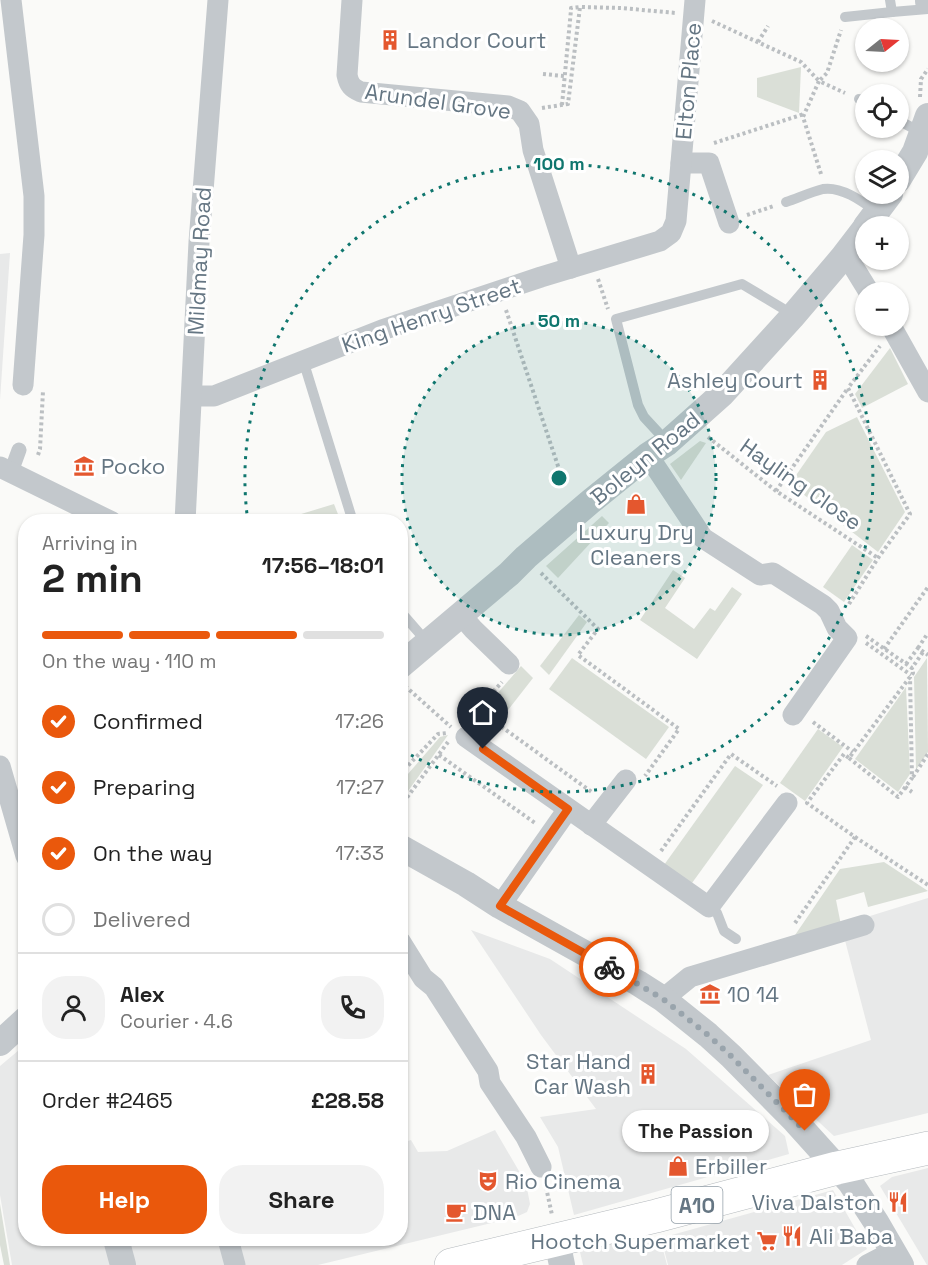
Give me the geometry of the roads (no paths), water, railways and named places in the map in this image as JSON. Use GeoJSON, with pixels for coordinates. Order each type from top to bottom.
{"type":"FeatureCollection","features":[{"type":"Feature","properties":{"kind":"highway","name":"A10"},"geometry":{"type":"LineString","coordinates":[[451,1265],[557,1243],[837,1168],[928,1148]]}},
{"type":"Feature","properties":{"kind":"street"},"geometry":{"type":"LineString","coordinates":[[11,0],[33,196],[34,235],[23,385]]}},
{"type":"Feature","properties":{"kind":"street","name":"Mildmay Road"},"geometry":{"type":"LineString","coordinates":[[185,514],[199,242],[219,0]]}},
{"type":"Feature","properties":{"kind":"street","name":"Arundel Grove"},"geometry":{"type":"LineString","coordinates":[[352,0],[347,75],[348,83],[353,88],[361,92],[508,106],[520,111],[529,124],[533,150],[571,268]]}},
{"type":"Feature","properties":{"kind":"street","name":"Elton Place"},"geometry":{"type":"LineString","coordinates":[[671,233],[676,221],[695,7]]}},
{"type":"Feature","properties":{"kind":"street"},"geometry":{"type":"LineString","coordinates":[[909,162],[925,125]]}},
{"type":"Feature","properties":{"kind":"street","name":"Elton Place"},"geometry":{"type":"LineString","coordinates":[[681,163],[709,164],[729,223]]}},
{"type":"Feature","properties":{"kind":"street","name":"Boleyn Road"},"geometry":{"type":"LineString","coordinates":[[408,659],[722,394],[792,317],[875,215]]}},
{"type":"Feature","properties":{"kind":"street","name":"King Henry Street"},"geometry":{"type":"LineString","coordinates":[[192,396],[214,396],[382,330],[660,241],[671,233]]}},
{"type":"Feature","properties":{"kind":"street"},"geometry":{"type":"LineString","coordinates":[[843,257],[853,266],[863,282]]}},
{"type":"Feature","properties":{"kind":"street"},"geometry":{"type":"LineString","coordinates":[[897,336],[928,392]]}},
{"type":"Feature","properties":{"kind":"street"},"geometry":{"type":"LineString","coordinates":[[657,449],[653,463],[703,538],[760,574],[773,573],[823,605],[829,611],[837,628],[847,638],[801,717]]}},
{"type":"Feature","properties":{"kind":"street"},"geometry":{"type":"LineString","coordinates":[[18,450],[6,469],[96,514]]}},
{"type":"Feature","properties":{"kind":"street"},"geometry":{"type":"LineString","coordinates":[[461,615],[509,664]]}},
{"type":"Feature","properties":{"kind":"street"},"geometry":{"type":"LineString","coordinates":[[466,737],[709,907],[783,795]]}},
{"type":"Feature","properties":{"kind":"street"},"geometry":{"type":"LineString","coordinates":[[0,766],[18,828]]}},
{"type":"Feature","properties":{"kind":"street"},"geometry":{"type":"LineString","coordinates":[[591,825],[608,803],[632,782]]}},
{"type":"Feature","properties":{"kind":"street"},"geometry":{"type":"LineString","coordinates":[[500,906],[568,809]]}},
{"type":"Feature","properties":{"kind":"street"},"geometry":{"type":"LineString","coordinates":[[408,852],[628,977],[663,999],[708,1035],[800,1126],[850,1182],[897,1258],[867,1265]]}},
{"type":"Feature","properties":{"kind":"street"},"geometry":{"type":"LineString","coordinates":[[663,999],[690,977],[864,925]]}},
{"type":"Feature","properties":{"kind":"street"},"geometry":{"type":"LineString","coordinates":[[408,954],[423,978],[434,987],[488,1071],[490,1083],[526,1137],[541,1167]]}},
{"type":"Feature","properties":{"kind":"street"},"geometry":{"type":"LineString","coordinates":[[0,1042],[18,1026]]}},
{"type":"Feature","properties":{"kind":"street"},"geometry":{"type":"LineString","coordinates":[[118,1246],[123,1265]]}},
{"type":"Feature","properties":{"kind":"street"},"geometry":{"type":"LineString","coordinates":[[230,1246],[235,1265]]}},
{"type":"Feature","properties":{"kind":"lane"},"geometry":{"type":"LineString","coordinates":[[890,0],[892,12]]}},
{"type":"Feature","properties":{"kind":"lane"},"geometry":{"type":"LineString","coordinates":[[845,17],[928,9]]}},
{"type":"Feature","properties":{"kind":"lane"},"geometry":{"type":"LineString","coordinates":[[909,122],[925,125]]}},
{"type":"Feature","properties":{"kind":"lane"},"geometry":{"type":"LineString","coordinates":[[786,202],[832,189],[851,196],[875,215]]}},
{"type":"Feature","properties":{"kind":"lane"},"geometry":{"type":"LineString","coordinates":[[657,449],[638,405],[616,319],[742,284],[782,308],[792,317]]}},
{"type":"Feature","properties":{"kind":"lane"},"geometry":{"type":"LineString","coordinates":[[303,360],[351,514]]}},
{"type":"Feature","properties":{"kind":"lane"},"geometry":{"type":"LineString","coordinates":[[408,620],[427,642]]}},
{"type":"Feature","properties":{"kind":"lane"},"geometry":{"type":"LineString","coordinates":[[709,907],[717,913],[721,934],[736,939]]}},
{"type":"Feature","properties":{"kind":"place","name":"Landor Court"},"geometry":{"type":"Point","coordinates":[390,40]}},
{"type":"Feature","properties":{"kind":"place","name":"Ashley Court"},"geometry":{"type":"Point","coordinates":[820,380]}},
{"type":"Feature","properties":{"kind":"place","name":"Pocko"},"geometry":{"type":"Point","coordinates":[84,466]}},
{"type":"Feature","properties":{"kind":"place","name":"Luxury Dry Cleaners"},"geometry":{"type":"Point","coordinates":[636,504]}},
{"type":"Feature","properties":{"kind":"place","name":"10 14"},"geometry":{"type":"Point","coordinates":[710,994]}},
{"type":"Feature","properties":{"kind":"place","name":"Star Hand Car Wash"},"geometry":{"type":"Point","coordinates":[648,1074]}},
{"type":"Feature","properties":{"kind":"place","name":"The Passion"},"geometry":{"type":"Point","coordinates":[805,1131]}},
{"type":"Feature","properties":{"kind":"place","name":"Erbiller"},"geometry":{"type":"Point","coordinates":[678,1166]}},
{"type":"Feature","properties":{"kind":"place","name":"Rio Cinema"},"geometry":{"type":"Point","coordinates":[488,1181]}},
{"type":"Feature","properties":{"kind":"place","name":"Viva Dalston"},"geometry":{"type":"Point","coordinates":[898,1202]}},
{"type":"Feature","properties":{"kind":"place","name":"DNA"},"geometry":{"type":"Point","coordinates":[456,1212]}},
{"type":"Feature","properties":{"kind":"place","name":"Ali Baba"},"geometry":{"type":"Point","coordinates":[792,1236]}},
{"type":"Feature","properties":{"kind":"place","name":"Hootch Supermarket"},"geometry":{"type":"Point","coordinates":[767,1241]}}]}
